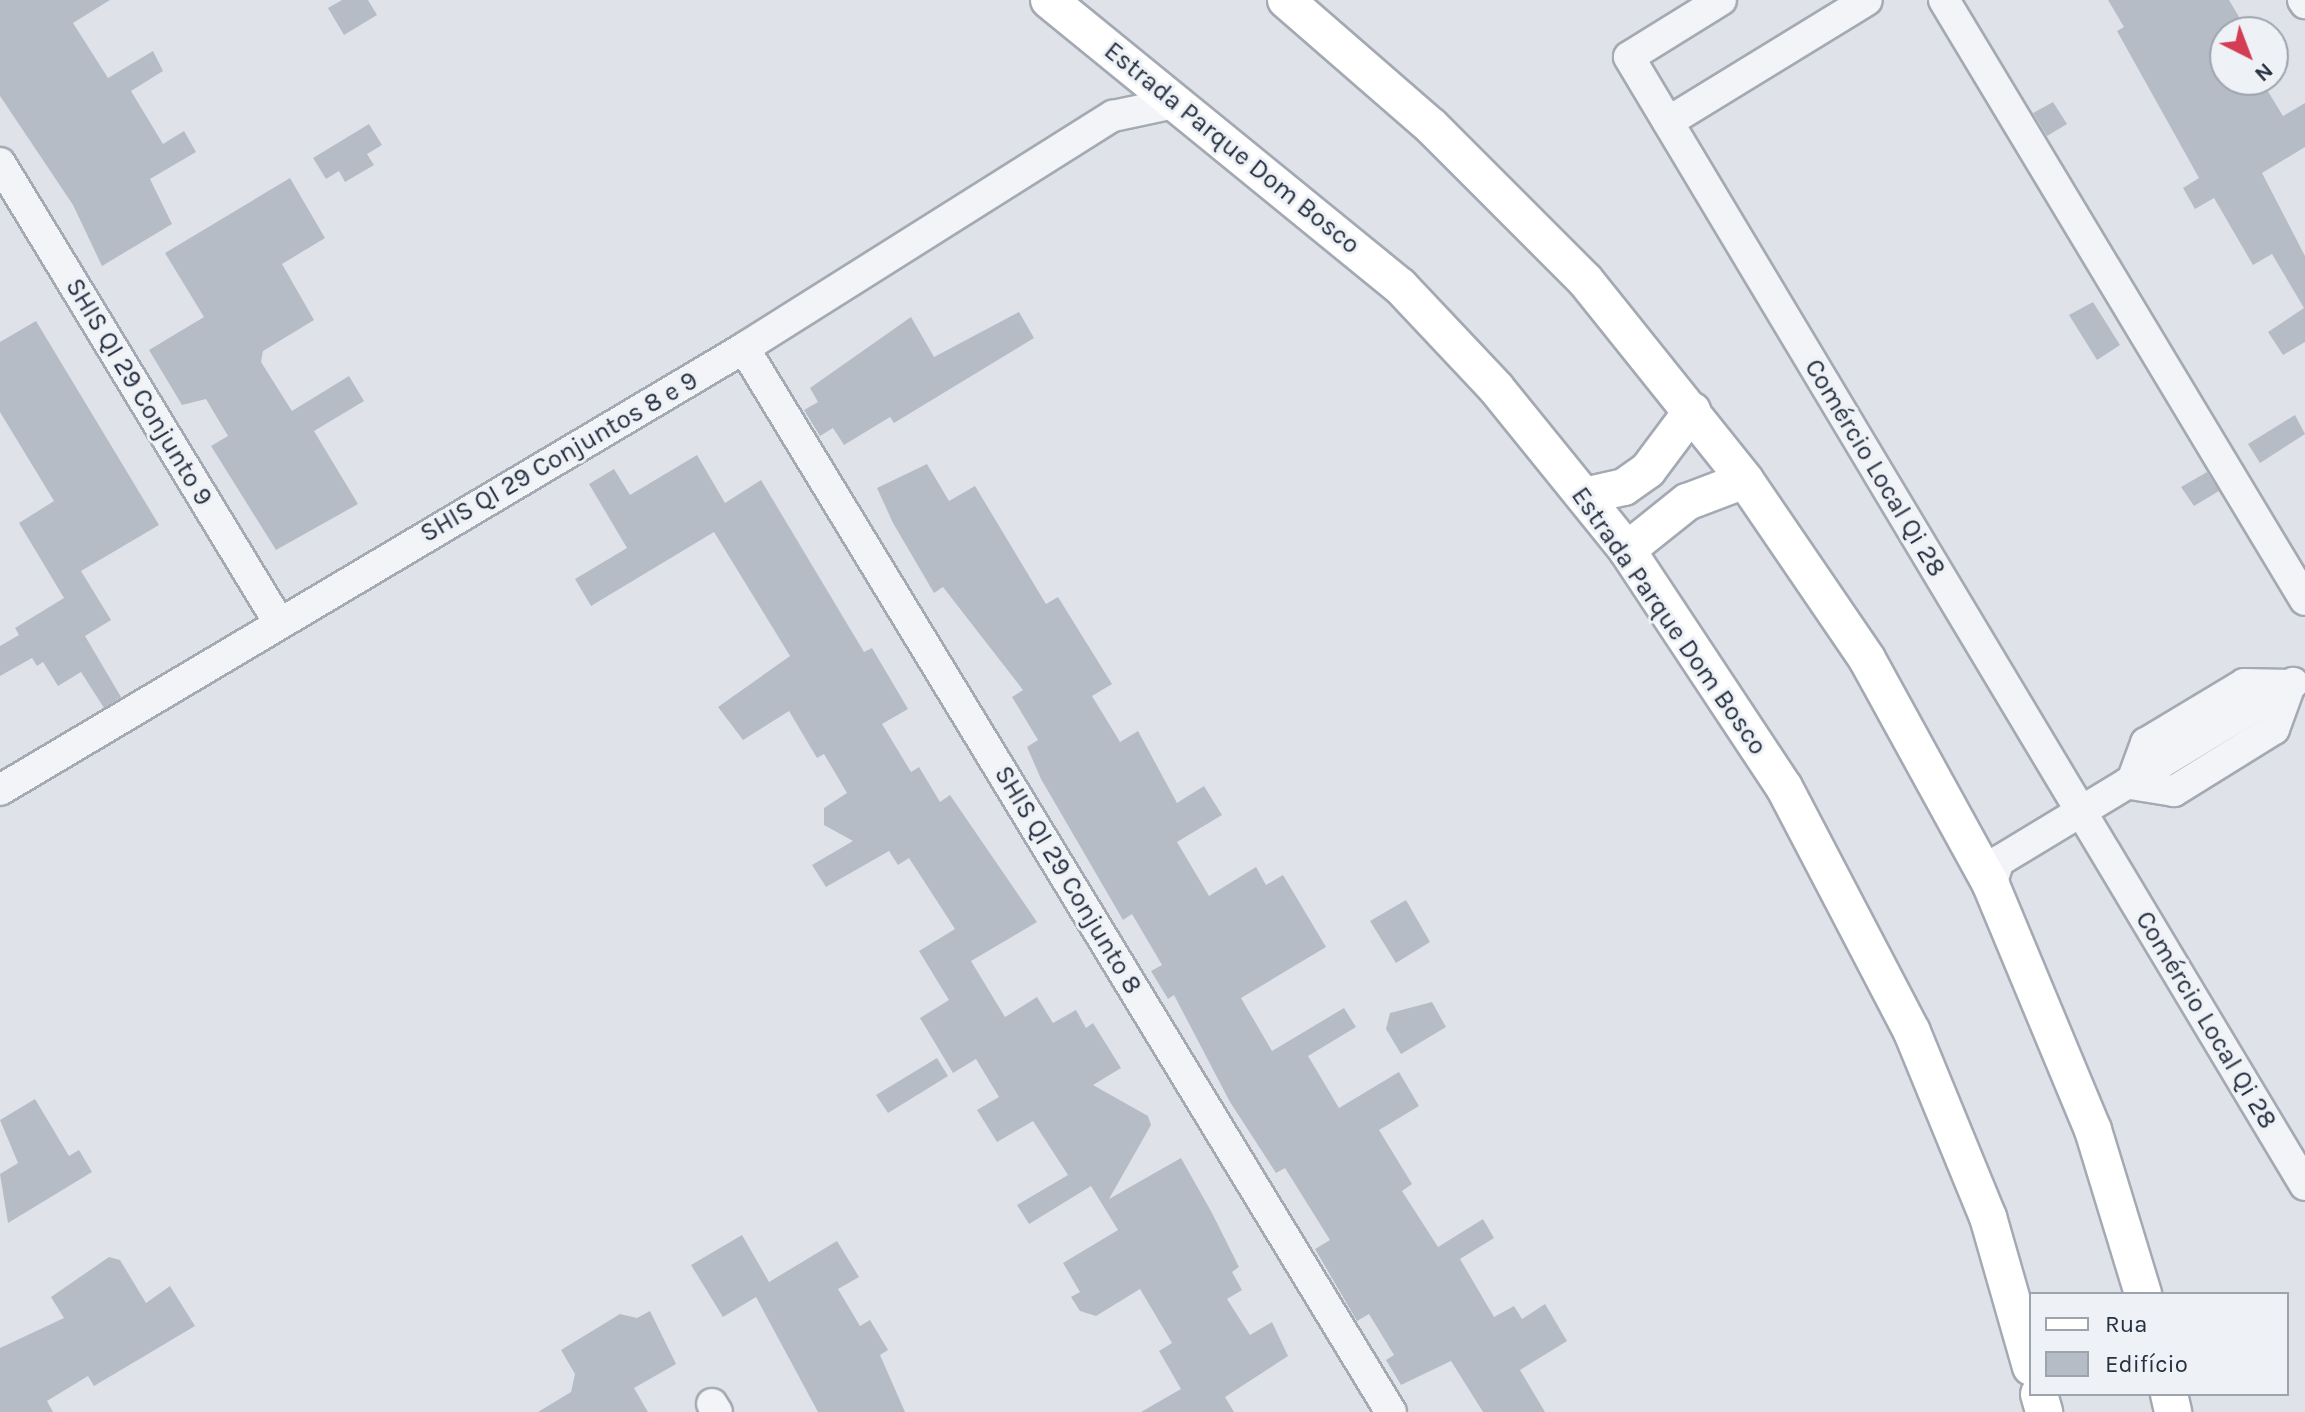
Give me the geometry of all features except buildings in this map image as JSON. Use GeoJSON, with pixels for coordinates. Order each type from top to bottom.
{"type":"FeatureCollection","features":[{"type":"Feature","properties":{"kind":"main road","name":"Estrada Parque Dom Bosco"},"geometry":{"type":"LineString","coordinates":[[1049,0],[1179,102],[1400,286],[1584,496],[1627,550],[1784,787],[1912,1032],[1988,1217],[2029,1360]]}},
{"type":"Feature","properties":{"kind":"main road"},"geometry":{"type":"LineString","coordinates":[[1286,0],[1431,126],[1585,280],[1745,480],[1867,659],[1989,867],[2093,1130],[2142,1292]]}},
{"type":"Feature","properties":{"kind":"main road"},"geometry":{"type":"LineString","coordinates":[[1584,496],[1624,487],[1648,470],[1692,411]]}},
{"type":"Feature","properties":{"kind":"main road"},"geometry":{"type":"LineString","coordinates":[[1627,550],[1687,502],[1745,480]]}},
{"type":"Feature","properties":{"kind":"street","name":"Comércio Local Qi 28"},"geometry":{"type":"LineString","coordinates":[[1721,0],[1629,57],[2305,1185]]}},
{"type":"Feature","properties":{"kind":"street"},"geometry":{"type":"LineString","coordinates":[[1668,122],[1867,0]]}},
{"type":"Feature","properties":{"kind":"street"},"geometry":{"type":"LineString","coordinates":[[1944,0],[2305,600]]}},
{"type":"Feature","properties":{"kind":"street"},"geometry":{"type":"LineString","coordinates":[[1113,116],[1131,64]]}},
{"type":"Feature","properties":{"kind":"street","name":"SHIS QI 29 Conjuntos 8 e 9"},"geometry":{"type":"LineString","coordinates":[[0,790],[278,621],[744,348],[1113,116],[1179,102]]}},
{"type":"Feature","properties":{"kind":"street","name":"SHIS QI 29 Conjunto 9"},"geometry":{"type":"LineString","coordinates":[[0,163],[278,621]]}},
{"type":"Feature","properties":{"kind":"street","name":"SHIS QI 29 Conjunto 8"},"geometry":{"type":"LineString","coordinates":[[744,348],[1391,1412]]}},
{"type":"Feature","properties":{"kind":"street"},"geometry":{"type":"LineString","coordinates":[[1989,867],[2083,815],[2298,681]]}}]}
